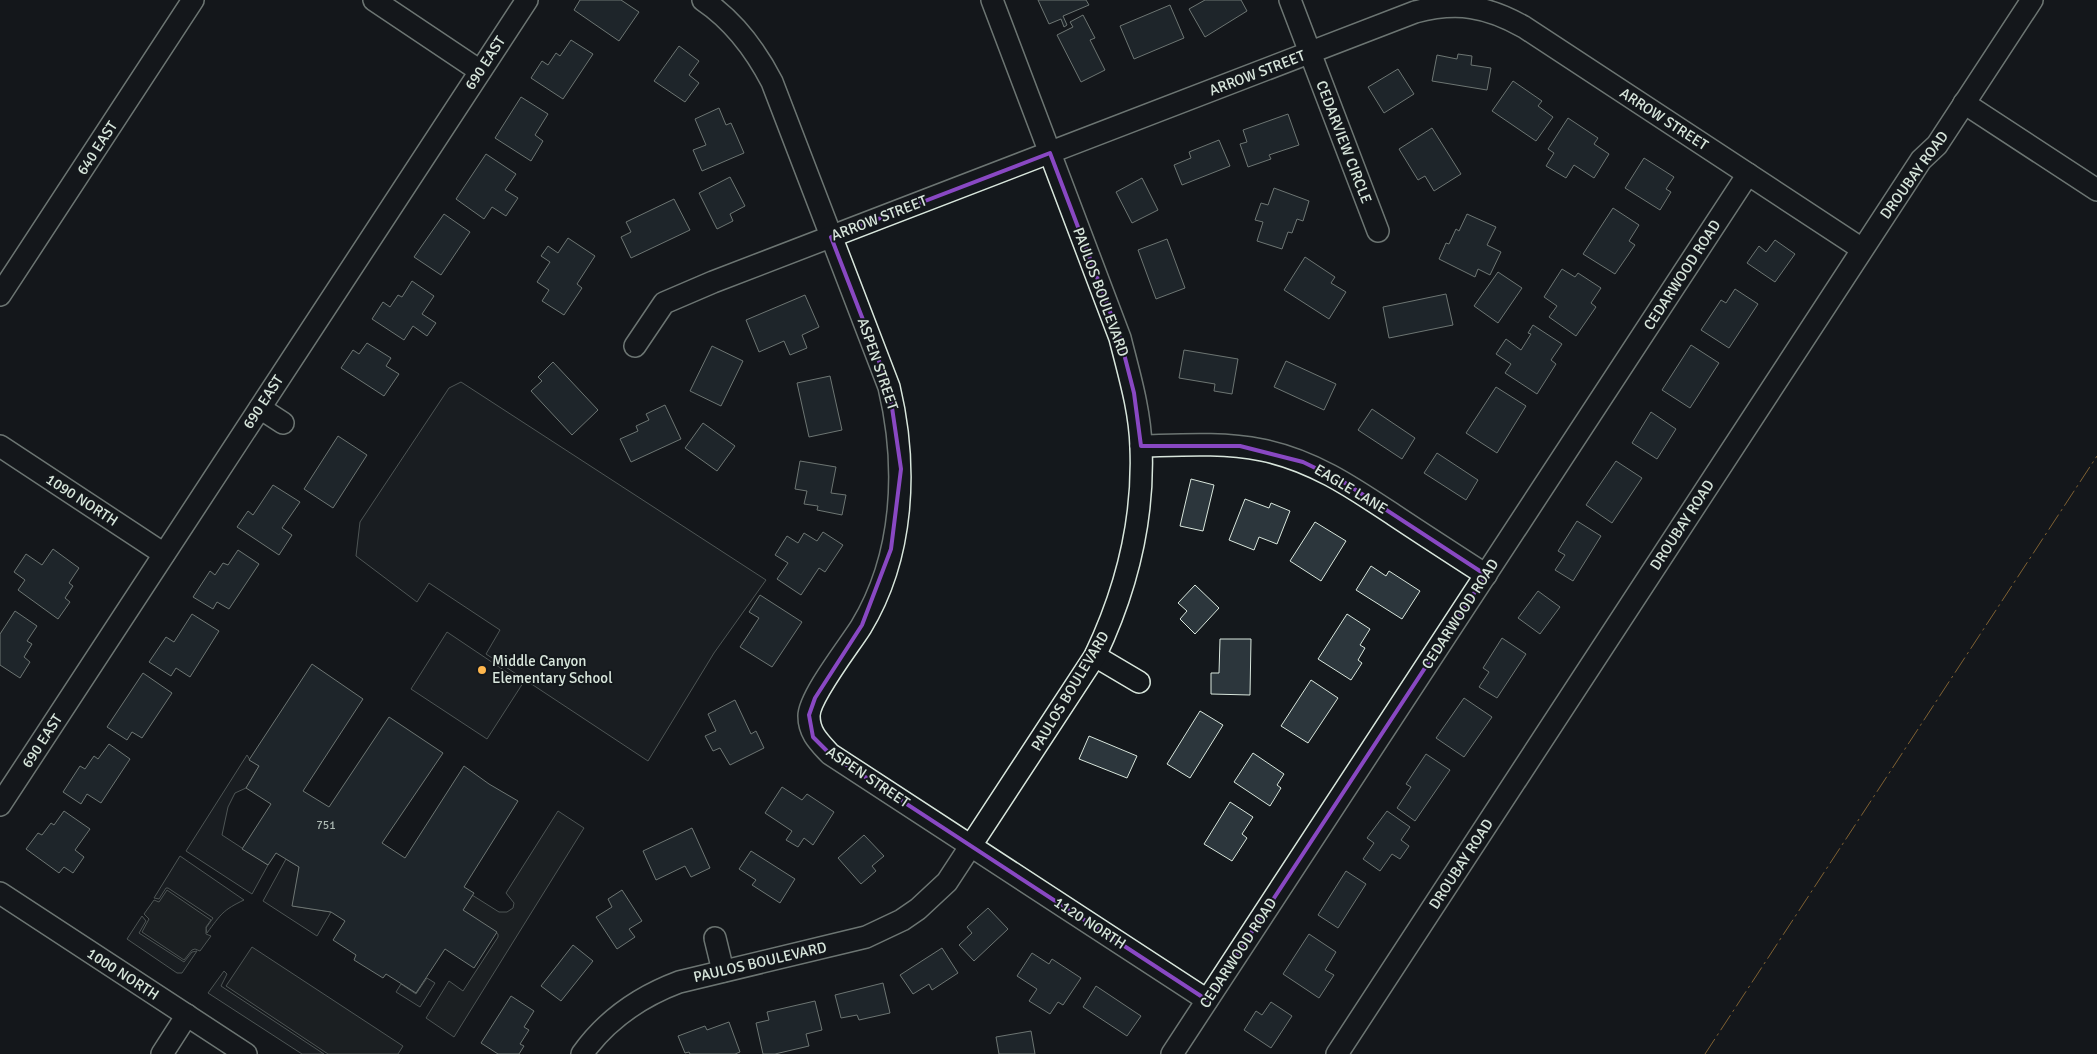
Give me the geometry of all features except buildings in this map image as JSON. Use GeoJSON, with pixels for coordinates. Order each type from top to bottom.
{"type":"FeatureCollection","features":[{"type":"Feature","properties":{"kind":"street","name":"640 EAST"},"geometry":{"type":"LineString","coordinates":[[0,295],[193,0]]}},
{"type":"Feature","properties":{"kind":"street"},"geometry":{"type":"LineString","coordinates":[[374,0],[480,70]]}},
{"type":"Feature","properties":{"kind":"street","name":"690 EAST"},"geometry":{"type":"LineString","coordinates":[[0,805],[527,0]]}},
{"type":"Feature","properties":{"kind":"street","name":"ASPEN STREET"},"geometry":{"type":"LineString","coordinates":[[703,0],[714,7],[739,30],[762,62],[772,82],[889,388],[899,441],[900,496],[897,523],[884,576],[862,625],[815,698],[809,715],[813,737],[830,754],[972,846]]}},
{"type":"Feature","properties":{"kind":"street","name":"PAULOS BOULEVARD"},"geometry":{"type":"LineString","coordinates":[[582,1054],[611,1021],[643,997],[679,982],[846,942],[884,929],[918,909],[947,882],[972,846],[1095,656],[1111,624],[1129,566],[1139,506],[1141,446],[1134,393],[1120,338],[992,0]]}},
{"type":"Feature","properties":{"kind":"street","name":"CEDARVIEW CIRCLE"},"geometry":{"type":"LineString","coordinates":[[1290,0],[1378,232]]}},
{"type":"Feature","properties":{"kind":"street","name":"DROUBAY ROAD"},"geometry":{"type":"LineString","coordinates":[[1337,1054],[1921,160],[1937,145],[2032,0]]}},
{"type":"Feature","properties":{"kind":"street","name":"ARROW STREET"},"geometry":{"type":"LineString","coordinates":[[635,346],[664,303],[713,282],[1310,53],[1430,9],[1459,6],[1492,11],[1524,27],[1862,250]]}},
{"type":"Feature","properties":{"kind":"street"},"geometry":{"type":"LineString","coordinates":[[1964,103],[2097,190]]}},
{"type":"Feature","properties":{"kind":"street","name":"CEDARWOOD ROAD"},"geometry":{"type":"LineString","coordinates":[[1172,1054],[1748,174]]}},
{"type":"Feature","properties":{"kind":"street"},"geometry":{"type":"LineString","coordinates":[[260,408],[283,423]]}},
{"type":"Feature","properties":{"kind":"street","name":"1090 NORTH"},"geometry":{"type":"LineString","coordinates":[[0,446],[164,554]]}},
{"type":"Feature","properties":{"kind":"street","name":"EAGLE LANE"},"geometry":{"type":"LineString","coordinates":[[1141,446],[1240,446],[1276,453],[1303,462],[1342,481],[1486,575]]}},
{"type":"Feature","properties":{"kind":"street"},"geometry":{"type":"LineString","coordinates":[[1095,656],[1139,682]]}},
{"type":"Feature","properties":{"kind":"street","name":"1120 NORTH"},"geometry":{"type":"LineString","coordinates":[[972,846],[1207,1000]]}},
{"type":"Feature","properties":{"kind":"street","name":"1000 NORTH"},"geometry":{"type":"LineString","coordinates":[[0,893],[246,1054]]}},
{"type":"Feature","properties":{"kind":"street"},"geometry":{"type":"LineString","coordinates":[[715,938],[723,971]]}},
{"type":"Feature","properties":{"kind":"street"},"geometry":{"type":"LineString","coordinates":[[162,1054],[187,1015]]}},
{"type":"Feature","properties":{"kind":"highlighted area"},"geometry":{"type":"Polygon","coordinates":[[[1050,153],[1120,338],[1134,393],[1141,446],[1240,446],[1303,462],[1342,481],[1486,575],[1207,1000],[830,754],[813,737],[809,715],[815,698],[862,625],[891,549],[901,469],[889,387],[831,237],[1050,153]]]}},
{"type":"Feature","properties":{"kind":"shaded area"},"geometry":{"type":"Polygon","coordinates":[[[461,382],[766,580],[714,653],[648,761],[486,654],[500,630],[429,583],[417,602],[356,556],[360,522],[449,388],[461,382]]]}},
{"type":"Feature","properties":{"kind":"shaded area"},"geometry":{"type":"Polygon","coordinates":[[[447,632],[523,683],[487,739],[411,689],[447,632]]]}},
{"type":"Feature","properties":{"kind":"shaded area"},"geometry":{"type":"Polygon","coordinates":[[[247,755],[250,760],[259,766],[246,788],[235,793],[228,807],[222,835],[268,865],[252,894],[186,851],[247,755]]]}},
{"type":"Feature","properties":{"kind":"shaded area"},"geometry":{"type":"Polygon","coordinates":[[[558,811],[584,828],[454,1037],[426,1018],[449,981],[463,991],[498,937],[498,934],[463,910],[472,895],[499,912],[507,912],[513,908],[514,903],[506,893],[558,811]]]}},
{"type":"Feature","properties":{"kind":"shaded area"},"geometry":{"type":"Polygon","coordinates":[[[180,856],[244,900],[223,913],[207,933],[206,928],[213,918],[168,888],[166,888],[159,899],[154,898],[180,856]]]}},
{"type":"Feature","properties":{"kind":"shaded area"},"geometry":{"type":"Polygon","coordinates":[[[286,859],[299,867],[293,906],[331,912],[317,936],[263,901],[286,859]]]}},
{"type":"Feature","properties":{"kind":"shaded area"},"geometry":{"type":"Polygon","coordinates":[[[167,890],[211,920],[206,927],[206,934],[211,936],[200,951],[192,950],[184,960],[142,932],[149,919],[144,914],[154,900],[159,902],[167,890]]]}},
{"type":"Feature","properties":{"kind":"shaded area"},"geometry":{"type":"Polygon","coordinates":[[[142,916],[146,921],[139,933],[184,962],[192,952],[197,951],[182,973],[177,973],[127,939],[142,916]]]}},
{"type":"Feature","properties":{"kind":"shaded area"},"geometry":{"type":"Polygon","coordinates":[[[252,947],[403,1046],[398,1054],[328,1054],[226,986],[252,947]]]}},
{"type":"Feature","properties":{"kind":"shaded area"},"geometry":{"type":"Polygon","coordinates":[[[224,971],[227,974],[221,986],[324,1054],[302,1054],[208,993],[224,971]]]}},
{"type":"Feature","properties":{"kind":"shaded area"},"geometry":{"type":"Polygon","coordinates":[[[427,978],[435,983],[420,1007],[396,992],[401,984],[416,994],[427,978]]]}},
{"type":"Feature","properties":{"kind":"power"},"geometry":{"type":"LineString","coordinates":[[1705,1054],[2097,456]]}},
{"type":"Feature","properties":{"kind":"place","name":"Middle Canyon Elementary School"},"geometry":{"type":"Point","coordinates":[482,670]}}]}
